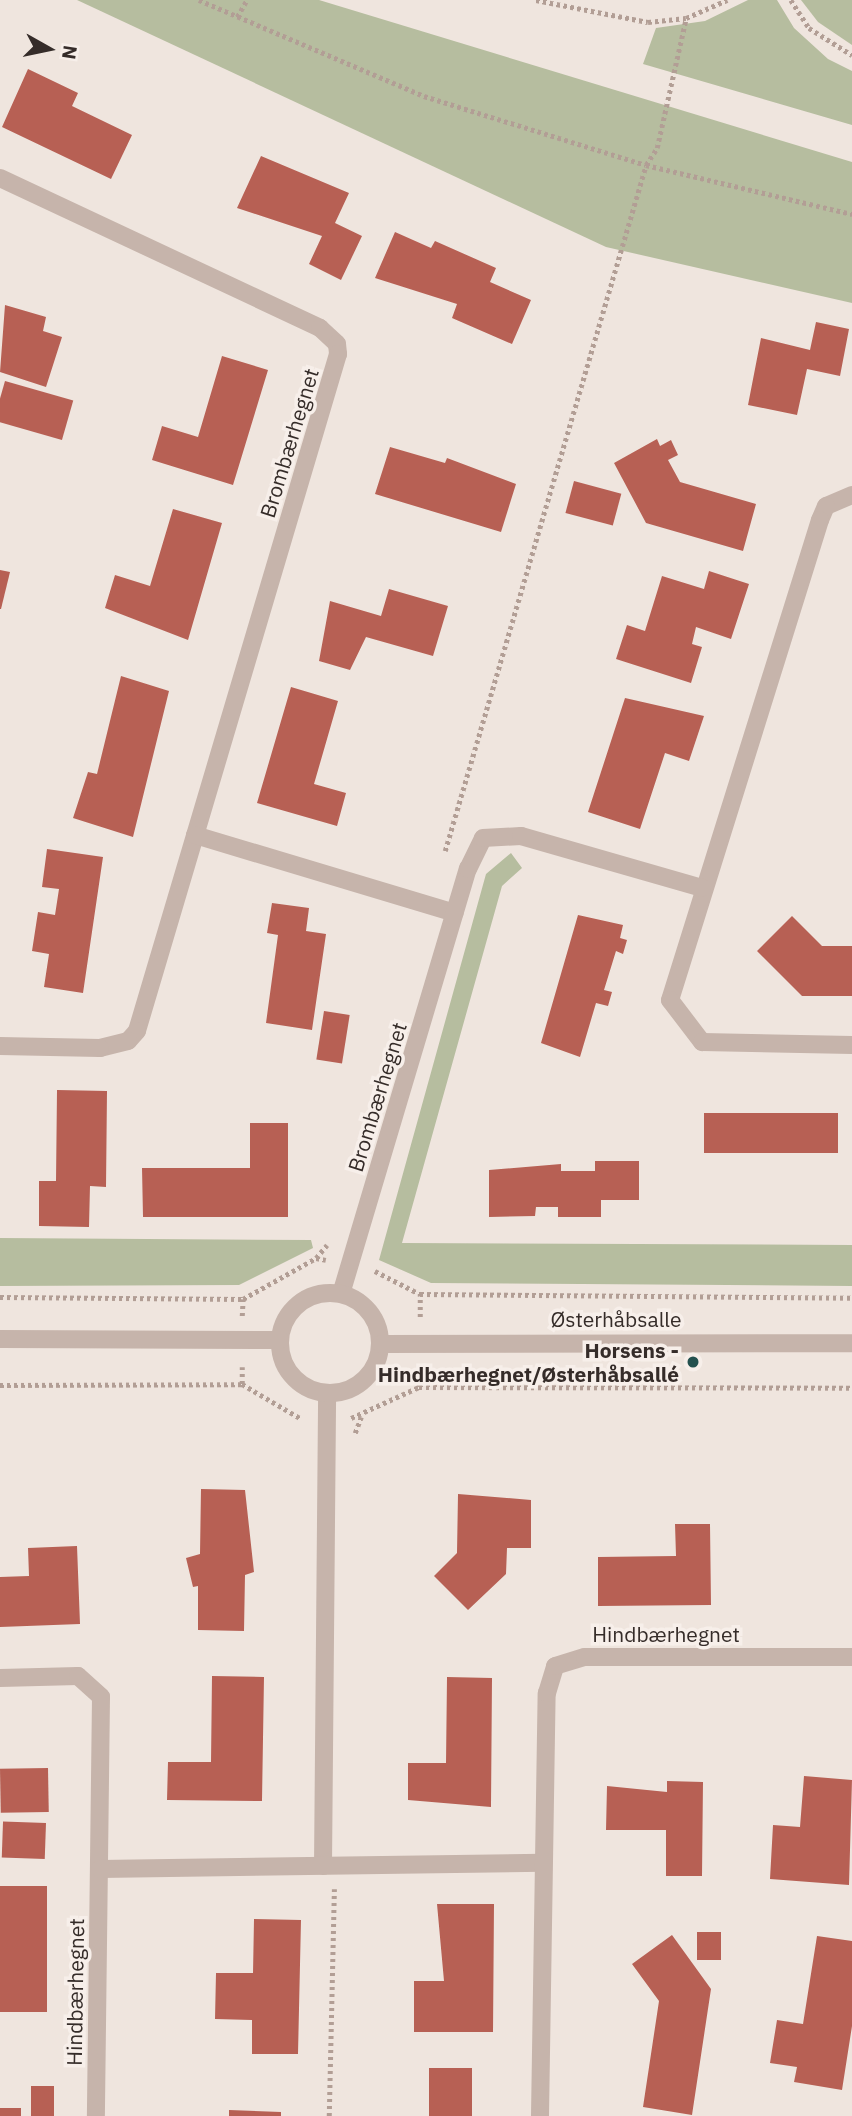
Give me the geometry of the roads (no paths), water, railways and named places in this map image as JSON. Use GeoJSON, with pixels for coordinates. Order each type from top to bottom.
{"type":"FeatureCollection","features":[{"type":"Feature","properties":{"kind":"street","name":"Brombærhegnet"},"geometry":{"type":"LineString","coordinates":[[0,178],[320,328],[337,344],[336,366],[142,1019],[128,1041],[100,1048],[0,1046]]}},
{"type":"Feature","properties":{"kind":"street"},"geometry":{"type":"LineString","coordinates":[[852,495],[826,506],[820,520],[702,888],[670,1000],[695,1038],[708,1044],[852,1045]]}},
{"type":"Feature","properties":{"kind":"street","name":"Brombærhegnet"},"geometry":{"type":"LineString","coordinates":[[341,1294],[474,850],[483,838],[500,834],[702,888]]}},
{"type":"Feature","properties":{"kind":"street"},"geometry":{"type":"LineString","coordinates":[[195,835],[455,913]]}},
{"type":"Feature","properties":{"kind":"street"},"geometry":{"type":"LineString","coordinates":[[341,1294],[365,1307],[381,1344],[370,1374],[343,1392],[327,1393],[288,1370],[280,1340],[293,1309],[316,1296],[341,1294]]}},
{"type":"Feature","properties":{"kind":"street"},"geometry":{"type":"LineString","coordinates":[[0,1339],[280,1340]]}},
{"type":"Feature","properties":{"kind":"street","name":"Østerhåbsalle"},"geometry":{"type":"LineString","coordinates":[[381,1344],[852,1343]]}},
{"type":"Feature","properties":{"kind":"street"},"geometry":{"type":"LineString","coordinates":[[327,1393],[329,1866]]}},
{"type":"Feature","properties":{"kind":"street","name":"Hindbærhegnet"},"geometry":{"type":"LineString","coordinates":[[540,2116],[547,1693],[555,1666],[585,1657],[852,1657]]}},
{"type":"Feature","properties":{"kind":"street","name":"Hindbærhegnet"},"geometry":{"type":"LineString","coordinates":[[0,1678],[78,1676],[100,1697],[96,2116]]}},
{"type":"Feature","properties":{"kind":"street"},"geometry":{"type":"LineString","coordinates":[[100,1869],[543,1863]]}},
{"type":"Feature","properties":{"kind":"place","name":"Horsens - Hindbærhegnet/Østerhåbsallé"},"geometry":{"type":"Point","coordinates":[693,1362]}}]}
